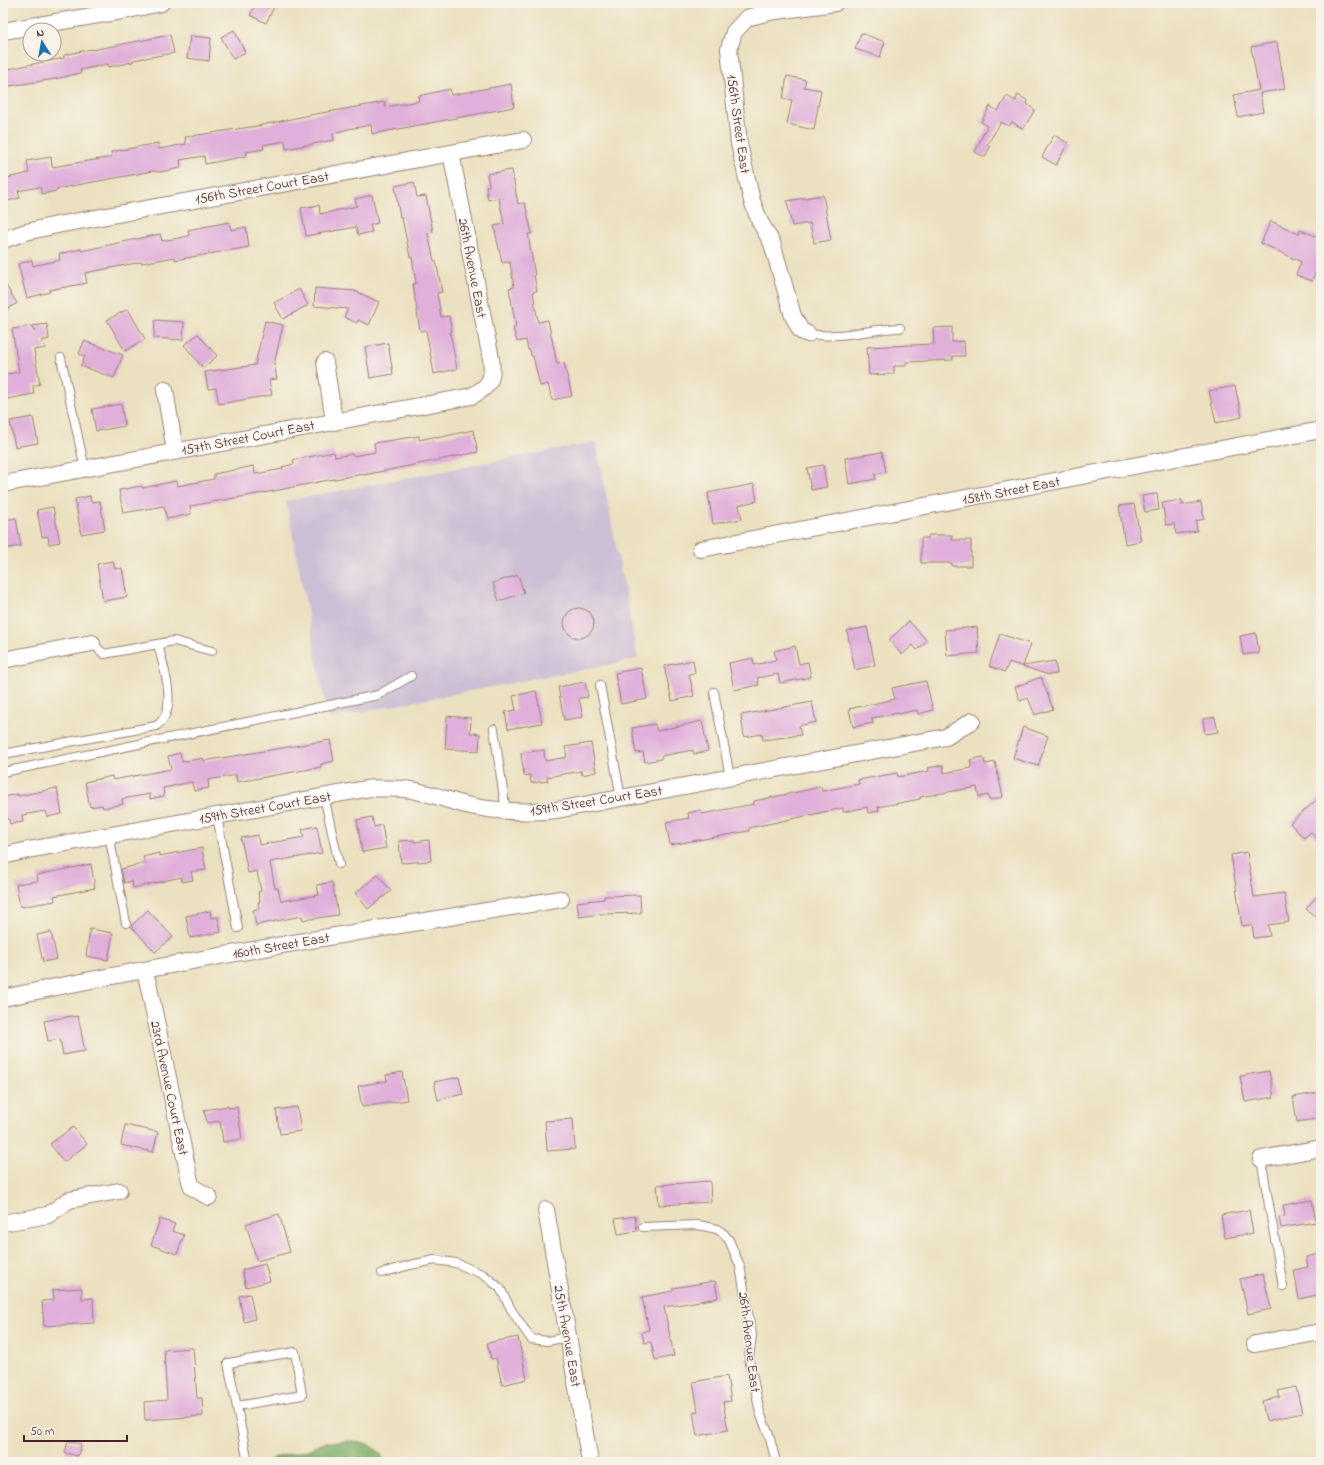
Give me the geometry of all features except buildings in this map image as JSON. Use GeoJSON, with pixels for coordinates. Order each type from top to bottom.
{"type":"FeatureCollection","features":[{"type":"Feature","properties":{"kind":"street"},"geometry":{"type":"LineString","coordinates":[[3,31],[161,3]]}},
{"type":"Feature","properties":{"kind":"street","name":"156th Street East"},"geometry":{"type":"LineString","coordinates":[[808,334],[801,331],[793,316],[772,243],[760,222],[752,201],[739,144],[730,49],[734,32],[747,18],[769,12],[835,3]]}},
{"type":"Feature","properties":{"kind":"street","name":"156th Street Court East"},"geometry":{"type":"LineString","coordinates":[[3,240],[26,232],[57,225],[523,140]]}},
{"type":"Feature","properties":{"kind":"street","name":"26th Avenue East"},"geometry":{"type":"LineString","coordinates":[[451,153],[493,371],[489,383]]}},
{"type":"Feature","properties":{"kind":"street"},"geometry":{"type":"LineString","coordinates":[[325,362],[334,421]]}},
{"type":"Feature","properties":{"kind":"street","name":"157th Street Court East"},"geometry":{"type":"LineString","coordinates":[[3,484],[472,396],[485,388],[489,383]]}},
{"type":"Feature","properties":{"kind":"street"},"geometry":{"type":"LineString","coordinates":[[165,390],[176,451]]}},
{"type":"Feature","properties":{"kind":"street","name":"158th Street East"},"geometry":{"type":"LineString","coordinates":[[701,549],[1321,430]]}},
{"type":"Feature","properties":{"kind":"street"},"geometry":{"type":"LineString","coordinates":[[3,660],[92,643]]}},
{"type":"Feature","properties":{"kind":"street","name":"159th Street Court East"},"geometry":{"type":"LineString","coordinates":[[3,856],[109,835],[371,788],[404,789],[422,792],[466,805],[506,812],[538,812],[557,810],[946,737],[972,721]]}},
{"type":"Feature","properties":{"kind":"street","name":"160th Street East"},"geometry":{"type":"LineString","coordinates":[[3,998],[144,970],[283,945],[561,899]]}},
{"type":"Feature","properties":{"kind":"street","name":"23rd Avenue Court East"},"geometry":{"type":"LineString","coordinates":[[144,970],[162,1046],[190,1181],[192,1187],[209,1197]]}},
{"type":"Feature","properties":{"kind":"street"},"geometry":{"type":"LineString","coordinates":[[1261,1159],[1321,1148]]}},
{"type":"Feature","properties":{"kind":"street"},"geometry":{"type":"LineString","coordinates":[[3,1223],[48,1215],[68,1200],[119,1191]]}},
{"type":"Feature","properties":{"kind":"street","name":"25th Avenue East"},"geometry":{"type":"LineString","coordinates":[[546,1210],[590,1462]]}},
{"type":"Feature","properties":{"kind":"street"},"geometry":{"type":"LineString","coordinates":[[1255,1344],[1321,1332]]}},
{"type":"Feature","properties":{"kind":"lane"},"geometry":{"type":"LineString","coordinates":[[808,334],[823,336],[882,328],[900,328]]}},
{"type":"Feature","properties":{"kind":"lane"},"geometry":{"type":"LineString","coordinates":[[61,358],[85,469]]}},
{"type":"Feature","properties":{"kind":"lane"},"geometry":{"type":"LineString","coordinates":[[92,643],[104,654],[174,641],[212,651]]}},
{"type":"Feature","properties":{"kind":"lane"},"geometry":{"type":"LineString","coordinates":[[3,754],[156,726],[159,724],[166,714],[169,692],[158,644]]}},
{"type":"Feature","properties":{"kind":"lane"},"geometry":{"type":"LineString","coordinates":[[3,772],[378,695],[411,676]]}},
{"type":"Feature","properties":{"kind":"lane"},"geometry":{"type":"LineString","coordinates":[[600,685],[621,798]]}},
{"type":"Feature","properties":{"kind":"lane"},"geometry":{"type":"LineString","coordinates":[[714,692],[730,777]]}},
{"type":"Feature","properties":{"kind":"lane"},"geometry":{"type":"LineString","coordinates":[[494,729],[506,812]]}},
{"type":"Feature","properties":{"kind":"lane"},"geometry":{"type":"LineString","coordinates":[[324,796],[339,864]]}},
{"type":"Feature","properties":{"kind":"lane"},"geometry":{"type":"LineString","coordinates":[[217,816],[238,928]]}},
{"type":"Feature","properties":{"kind":"lane"},"geometry":{"type":"LineString","coordinates":[[109,835],[126,923]]}},
{"type":"Feature","properties":{"kind":"lane"},"geometry":{"type":"LineString","coordinates":[[1261,1159],[1284,1286]]}},
{"type":"Feature","properties":{"kind":"lane","name":"26th Avenue East"},"geometry":{"type":"LineString","coordinates":[[643,1227],[698,1225],[708,1227],[724,1234],[729,1240],[740,1266],[752,1335],[749,1358],[760,1413],[769,1435],[776,1462]]}},
{"type":"Feature","properties":{"kind":"lane"},"geometry":{"type":"LineString","coordinates":[[382,1273],[435,1260],[456,1263],[484,1275],[500,1288],[512,1311],[531,1339],[547,1341],[568,1337]]}},
{"type":"Feature","properties":{"kind":"lane"},"geometry":{"type":"LineString","coordinates":[[237,1406],[302,1395],[295,1352],[228,1363],[248,1462]]}},
{"type":"Feature","properties":{"kind":"shaded area"},"geometry":{"type":"Polygon","coordinates":[[[596,442],[638,659],[328,718],[286,501],[596,442]]]}},
{"type":"Feature","properties":{"kind":"green space"},"geometry":{"type":"Polygon","coordinates":[[[353,1441],[365,1443],[379,1452],[385,1462],[268,1462],[273,1458],[307,1450],[326,1442],[353,1441]]]}}]}
